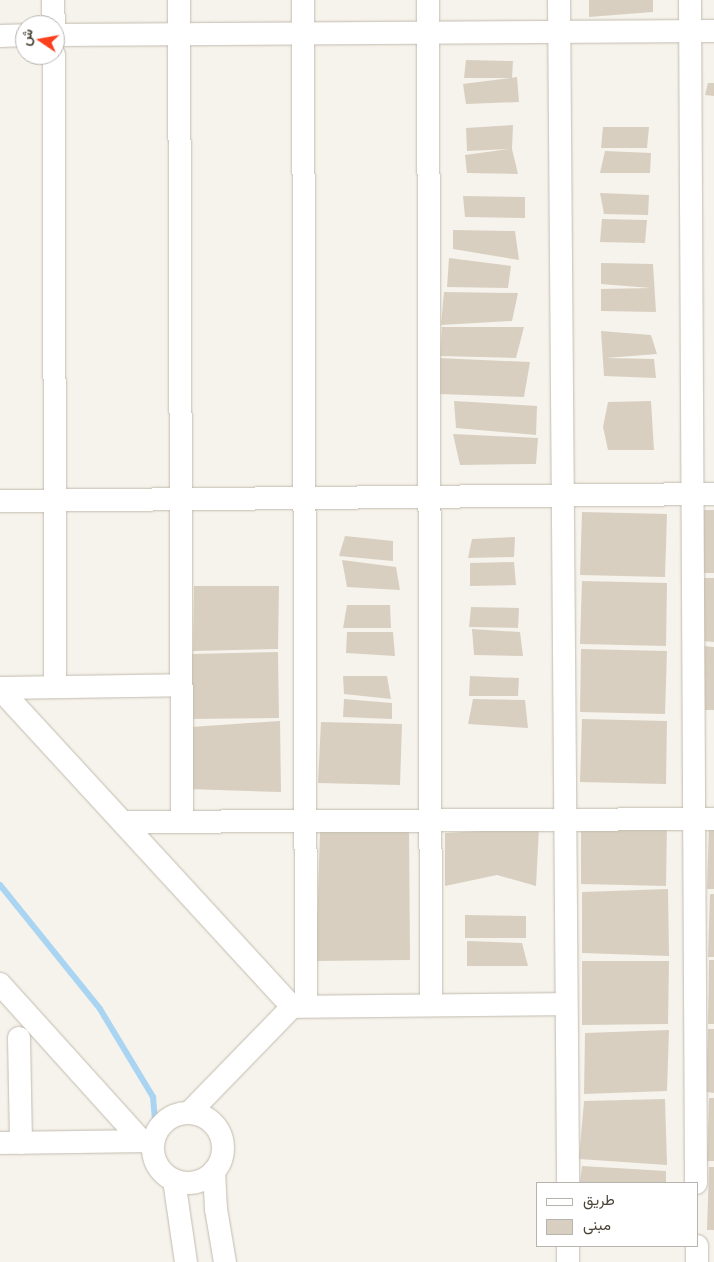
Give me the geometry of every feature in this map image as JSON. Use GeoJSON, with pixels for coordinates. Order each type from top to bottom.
{"type":"FeatureCollection","features":[{"type":"Feature","properties":{"kind":"street"},"geometry":{"type":"LineString","coordinates":[[53,0],[54,15]]}},
{"type":"Feature","properties":{"kind":"street"},"geometry":{"type":"LineString","coordinates":[[178,0],[182,822]]}},
{"type":"Feature","properties":{"kind":"street"},"geometry":{"type":"LineString","coordinates":[[299,1006],[305,821],[303,498],[304,0]]}},
{"type":"Feature","properties":{"kind":"street"},"geometry":{"type":"LineString","coordinates":[[428,0],[431,1002]]}},
{"type":"Feature","properties":{"kind":"street"},"geometry":{"type":"LineString","coordinates":[[559,0],[561,496],[568,1182]]}},
{"type":"Feature","properties":{"kind":"street"},"geometry":{"type":"LineString","coordinates":[[690,0],[691,495],[704,819],[696,1182]]}},
{"type":"Feature","properties":{"kind":"street"},"geometry":{"type":"LineString","coordinates":[[65,35],[714,31]]}},
{"type":"Feature","properties":{"kind":"street"},"geometry":{"type":"LineString","coordinates":[[0,36],[15,36]]}},
{"type":"Feature","properties":{"kind":"street"},"geometry":{"type":"LineString","coordinates":[[54,65],[55,687]]}},
{"type":"Feature","properties":{"kind":"street"},"geometry":{"type":"LineString","coordinates":[[0,501],[714,494]]}},
{"type":"Feature","properties":{"kind":"street"},"geometry":{"type":"LineString","coordinates":[[0,688],[181,685]]}},
{"type":"Feature","properties":{"kind":"street"},"geometry":{"type":"LineString","coordinates":[[0,688],[299,1006]]}},
{"type":"Feature","properties":{"kind":"street"},"geometry":{"type":"LineString","coordinates":[[124,822],[704,819]]}},
{"type":"Feature","properties":{"kind":"street"},"geometry":{"type":"LineString","coordinates":[[0,984],[148,1141],[155,1159],[174,1180],[186,1262]]}},
{"type":"Feature","properties":{"kind":"street"},"geometry":{"type":"LineString","coordinates":[[49,1038],[10,1038],[11,1143],[148,1141],[171,1118],[189,1113],[299,1006],[431,1002],[566,1004]]}},
{"type":"Feature","properties":{"kind":"street"},"geometry":{"type":"LineString","coordinates":[[189,1113],[213,1123],[220,1134],[222,1153],[214,1171],[215,1203],[225,1262]]}},
{"type":"Feature","properties":{"kind":"street"},"geometry":{"type":"LineString","coordinates":[[174,1180],[200,1181],[214,1171]]}},
{"type":"Feature","properties":{"kind":"street"},"geometry":{"type":"LineString","coordinates":[[568,1247],[568,1262]]}},
{"type":"Feature","properties":{"kind":"street"},"geometry":{"type":"LineString","coordinates":[[697,1247],[697,1262]]}},
{"type":"Feature","properties":{"kind":"building"},"geometry":{"type":"Polygon","coordinates":[[[589,0],[653,0],[653,12],[589,17],[589,0]]]}},
{"type":"Feature","properties":{"kind":"building"},"geometry":{"type":"Polygon","coordinates":[[[466,60],[513,61],[512,78],[464,78],[466,60]]]}},
{"type":"Feature","properties":{"kind":"building"},"geometry":{"type":"Polygon","coordinates":[[[517,77],[519,102],[466,104],[463,84],[517,77]]]}},
{"type":"Feature","properties":{"kind":"building"},"geometry":{"type":"Polygon","coordinates":[[[708,83],[714,83],[714,96],[705,95],[708,83]]]}},
{"type":"Feature","properties":{"kind":"building"},"geometry":{"type":"Polygon","coordinates":[[[513,125],[512,149],[518,174],[467,173],[465,155],[509,149],[467,151],[466,128],[513,125]]]}},
{"type":"Feature","properties":{"kind":"building"},"geometry":{"type":"Polygon","coordinates":[[[603,127],[649,127],[647,148],[601,148],[603,127]]]}},
{"type":"Feature","properties":{"kind":"building"},"geometry":{"type":"Polygon","coordinates":[[[605,151],[651,153],[650,173],[600,173],[605,151]]]}},
{"type":"Feature","properties":{"kind":"building"},"geometry":{"type":"Polygon","coordinates":[[[600,193],[649,195],[648,215],[604,214],[600,193]]]}},
{"type":"Feature","properties":{"kind":"building"},"geometry":{"type":"Polygon","coordinates":[[[463,196],[525,197],[525,218],[465,217],[463,196]]]}},
{"type":"Feature","properties":{"kind":"building"},"geometry":{"type":"Polygon","coordinates":[[[602,219],[647,220],[645,243],[600,242],[602,219]]]}},
{"type":"Feature","properties":{"kind":"building"},"geometry":{"type":"Polygon","coordinates":[[[453,230],[515,231],[519,260],[453,249],[453,230]]]}},
{"type":"Feature","properties":{"kind":"building"},"geometry":{"type":"Polygon","coordinates":[[[449,258],[511,266],[508,288],[447,287],[449,258]]]}},
{"type":"Feature","properties":{"kind":"building"},"geometry":{"type":"Polygon","coordinates":[[[601,263],[653,264],[656,312],[601,311],[601,289],[651,288],[601,284],[601,263]]]}},
{"type":"Feature","properties":{"kind":"building"},"geometry":{"type":"Polygon","coordinates":[[[444,292],[518,293],[512,321],[441,325],[444,292]]]}},
{"type":"Feature","properties":{"kind":"building"},"geometry":{"type":"Polygon","coordinates":[[[442,327],[524,327],[516,358],[440,356],[442,327]]]}},
{"type":"Feature","properties":{"kind":"building"},"geometry":{"type":"Polygon","coordinates":[[[601,331],[651,335],[657,354],[606,358],[654,359],[656,378],[604,376],[601,331]]]}},
{"type":"Feature","properties":{"kind":"building"},"geometry":{"type":"Polygon","coordinates":[[[438,358],[530,362],[524,397],[438,394],[438,358]]]}},
{"type":"Feature","properties":{"kind":"building"},"geometry":{"type":"Polygon","coordinates":[[[454,401],[537,406],[536,435],[456,428],[454,401]]]}},
{"type":"Feature","properties":{"kind":"building"},"geometry":{"type":"Polygon","coordinates":[[[651,401],[654,450],[608,450],[603,427],[608,402],[651,401]]]}},
{"type":"Feature","properties":{"kind":"building"},"geometry":{"type":"Polygon","coordinates":[[[453,434],[538,438],[536,464],[460,465],[453,434]]]}},
{"type":"Feature","properties":{"kind":"building"},"geometry":{"type":"Polygon","coordinates":[[[704,510],[714,510],[714,573],[702,573],[704,510]]]}},
{"type":"Feature","properties":{"kind":"building"},"geometry":{"type":"Polygon","coordinates":[[[582,512],[667,514],[665,577],[580,575],[582,512]]]}},
{"type":"Feature","properties":{"kind":"building"},"geometry":{"type":"Polygon","coordinates":[[[345,536],[393,541],[393,561],[339,556],[345,536]]]}},
{"type":"Feature","properties":{"kind":"building"},"geometry":{"type":"Polygon","coordinates":[[[515,537],[514,557],[468,558],[472,539],[515,537]]]}},
{"type":"Feature","properties":{"kind":"building"},"geometry":{"type":"Polygon","coordinates":[[[342,560],[396,567],[400,590],[347,587],[342,560]]]}},
{"type":"Feature","properties":{"kind":"building"},"geometry":{"type":"Polygon","coordinates":[[[514,562],[516,585],[470,586],[470,563],[514,562]]]}},
{"type":"Feature","properties":{"kind":"building"},"geometry":{"type":"Polygon","coordinates":[[[704,578],[714,578],[714,642],[703,641],[704,578]]]}},
{"type":"Feature","properties":{"kind":"building"},"geometry":{"type":"Polygon","coordinates":[[[582,581],[667,583],[666,646],[580,644],[582,581]]]}},
{"type":"Feature","properties":{"kind":"building"},"geometry":{"type":"Polygon","coordinates":[[[194,586],[279,586],[278,649],[193,651],[194,586]]]}},
{"type":"Feature","properties":{"kind":"building"},"geometry":{"type":"Polygon","coordinates":[[[347,605],[390,605],[391,628],[343,628],[347,605]]]}},
{"type":"Feature","properties":{"kind":"building"},"geometry":{"type":"Polygon","coordinates":[[[471,607],[519,608],[518,628],[469,627],[471,607]]]}},
{"type":"Feature","properties":{"kind":"building"},"geometry":{"type":"Polygon","coordinates":[[[472,629],[520,632],[523,656],[474,655],[472,629]]]}},
{"type":"Feature","properties":{"kind":"building"},"geometry":{"type":"Polygon","coordinates":[[[347,632],[393,632],[395,656],[346,653],[347,632]]]}},
{"type":"Feature","properties":{"kind":"building"},"geometry":{"type":"Polygon","coordinates":[[[704,646],[714,647],[714,710],[703,710],[704,646]]]}},
{"type":"Feature","properties":{"kind":"building"},"geometry":{"type":"Polygon","coordinates":[[[581,649],[667,651],[665,714],[580,712],[581,649]]]}},
{"type":"Feature","properties":{"kind":"building"},"geometry":{"type":"Polygon","coordinates":[[[278,652],[279,718],[191,719],[192,654],[278,652]]]}},
{"type":"Feature","properties":{"kind":"building"},"geometry":{"type":"Polygon","coordinates":[[[343,676],[387,676],[391,699],[344,694],[343,676]]]}},
{"type":"Feature","properties":{"kind":"building"},"geometry":{"type":"Polygon","coordinates":[[[470,676],[519,678],[518,696],[469,696],[470,676]]]}},
{"type":"Feature","properties":{"kind":"building"},"geometry":{"type":"Polygon","coordinates":[[[344,699],[392,703],[392,719],[343,717],[344,699]]]}},
{"type":"Feature","properties":{"kind":"building"},"geometry":{"type":"Polygon","coordinates":[[[473,699],[525,700],[528,728],[468,724],[473,699]]]}},
{"type":"Feature","properties":{"kind":"building"},"geometry":{"type":"Polygon","coordinates":[[[582,719],[667,721],[666,784],[580,782],[582,719]]]}},
{"type":"Feature","properties":{"kind":"building"},"geometry":{"type":"Polygon","coordinates":[[[280,721],[281,792],[187,789],[191,727],[280,721]]]}},
{"type":"Feature","properties":{"kind":"building"},"geometry":{"type":"Polygon","coordinates":[[[321,722],[402,724],[400,785],[318,783],[321,722]]]}},
{"type":"Feature","properties":{"kind":"building"},"geometry":{"type":"Polygon","coordinates":[[[667,823],[666,886],[581,884],[581,827],[667,823]]]}},
{"type":"Feature","properties":{"kind":"building"},"geometry":{"type":"Polygon","coordinates":[[[709,826],[714,826],[714,889],[707,889],[709,826]]]}},
{"type":"Feature","properties":{"kind":"building"},"geometry":{"type":"Polygon","coordinates":[[[409,827],[410,960],[316,961],[320,831],[409,827]]]}},
{"type":"Feature","properties":{"kind":"building"},"geometry":{"type":"Polygon","coordinates":[[[539,828],[536,886],[497,875],[445,886],[445,833],[539,828]]]}},
{"type":"Feature","properties":{"kind":"building"},"geometry":{"type":"Polygon","coordinates":[[[668,889],[669,956],[582,953],[582,892],[668,889]]]}},
{"type":"Feature","properties":{"kind":"building"},"geometry":{"type":"Polygon","coordinates":[[[710,894],[714,894],[714,957],[708,957],[710,894]]]}},
{"type":"Feature","properties":{"kind":"building"},"geometry":{"type":"Polygon","coordinates":[[[465,915],[526,916],[526,938],[465,938],[465,915]]]}},
{"type":"Feature","properties":{"kind":"building"},"geometry":{"type":"Polygon","coordinates":[[[467,941],[522,943],[528,966],[467,966],[467,941]]]}},
{"type":"Feature","properties":{"kind":"building"},"geometry":{"type":"Polygon","coordinates":[[[709,960],[714,960],[714,1024],[708,1024],[709,960]]]}},
{"type":"Feature","properties":{"kind":"building"},"geometry":{"type":"Polygon","coordinates":[[[582,961],[669,961],[668,1024],[582,1025],[582,961]]]}},
{"type":"Feature","properties":{"kind":"building"},"geometry":{"type":"Polygon","coordinates":[[[708,1029],[714,1029],[714,1093],[706,1092],[708,1029]]]}},
{"type":"Feature","properties":{"kind":"building"},"geometry":{"type":"Polygon","coordinates":[[[669,1030],[667,1091],[584,1094],[585,1033],[669,1030]]]}},
{"type":"Feature","properties":{"kind":"building"},"geometry":{"type":"Polygon","coordinates":[[[709,1098],[714,1098],[714,1161],[707,1161],[709,1098]]]}},
{"type":"Feature","properties":{"kind":"building"},"geometry":{"type":"Polygon","coordinates":[[[665,1099],[667,1165],[579,1159],[584,1101],[665,1099]]]}},
{"type":"Feature","properties":{"kind":"building"},"geometry":{"type":"Polygon","coordinates":[[[582,1166],[666,1171],[666,1182],[580,1182],[582,1166]]]}},
{"type":"Feature","properties":{"kind":"building"},"geometry":{"type":"Polygon","coordinates":[[[709,1167],[714,1167],[714,1230],[707,1230],[709,1167]]]}},
{"type":"Feature","properties":{"kind":"waterway"},"geometry":{"type":"LineString","coordinates":[[0,885],[100,1009],[153,1097],[155,1118]]}}]}
